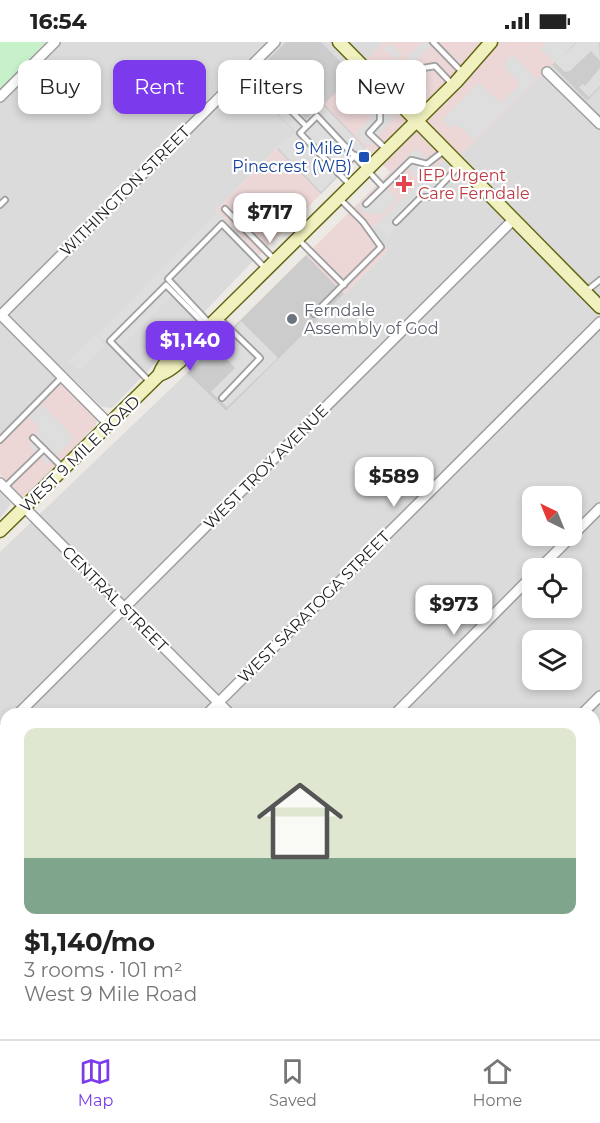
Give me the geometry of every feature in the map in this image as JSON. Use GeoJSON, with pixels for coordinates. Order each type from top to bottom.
{"type":"FeatureCollection","features":[{"type":"Feature","properties":{"kind":"main road"},"geometry":{"type":"LineString","coordinates":[[339,42],[356,60]]}},
{"type":"Feature","properties":{"kind":"main road","name":"WEST 9 MILE ROAD"},"geometry":{"type":"LineString","coordinates":[[0,531],[155,379],[172,368],[190,350],[194,341],[464,74],[485,44]]}},
{"type":"Feature","properties":{"kind":"main road"},"geometry":{"type":"LineString","coordinates":[[411,114],[600,307]]}},
{"type":"Feature","properties":{"kind":"street"},"geometry":{"type":"LineString","coordinates":[[0,97],[55,42]]}},
{"type":"Feature","properties":{"kind":"street","name":"WITHINGTON STREET"},"geometry":{"type":"LineString","coordinates":[[257,60],[274,42]]}},
{"type":"Feature","properties":{"kind":"street"},"geometry":{"type":"LineString","coordinates":[[547,72],[600,124]]}},
{"type":"Feature","properties":{"kind":"street","name":"WITHINGTON STREET"},"geometry":{"type":"LineString","coordinates":[[0,314],[218,99]]}},
{"type":"Feature","properties":{"kind":"street","name":"WEST TROY AVENUE"},"geometry":{"type":"LineString","coordinates":[[24,708],[513,220]]}},
{"type":"Feature","properties":{"kind":"street"},"geometry":{"type":"LineString","coordinates":[[0,314],[110,425]]}},
{"type":"Feature","properties":{"kind":"street","name":"WEST SARATOGA STREET"},"geometry":{"type":"LineString","coordinates":[[212,708],[600,322]]}},
{"type":"Feature","properties":{"kind":"street","name":"CENTRAL STREET"},"geometry":{"type":"LineString","coordinates":[[2,485],[224,708]]}},
{"type":"Feature","properties":{"kind":"street"},"geometry":{"type":"LineString","coordinates":[[550,558],[600,508]]}},
{"type":"Feature","properties":{"kind":"street"},"geometry":{"type":"LineString","coordinates":[[401,708],[522,586]]}},
{"type":"Feature","properties":{"kind":"street"},"geometry":{"type":"LineString","coordinates":[[588,708],[600,696]]}},
{"type":"Feature","properties":{"kind":"lane"},"geometry":{"type":"LineString","coordinates":[[433,42],[464,74]]}},
{"type":"Feature","properties":{"kind":"lane"},"geometry":{"type":"LineString","coordinates":[[426,68],[435,66],[453,85]]}},
{"type":"Feature","properties":{"kind":"lane"},"geometry":{"type":"LineString","coordinates":[[294,114],[306,126]]}},
{"type":"Feature","properties":{"kind":"lane"},"geometry":{"type":"LineString","coordinates":[[380,114],[380,121],[369,133],[387,150]]}},
{"type":"Feature","properties":{"kind":"lane"},"geometry":{"type":"LineString","coordinates":[[351,186],[300,133],[317,116],[383,187]]}},
{"type":"Feature","properties":{"kind":"lane"},"geometry":{"type":"LineString","coordinates":[[366,204],[411,160],[427,164],[445,150]]}},
{"type":"Feature","properties":{"kind":"lane"},"geometry":{"type":"LineString","coordinates":[[338,173],[355,155]]}},
{"type":"Feature","properties":{"kind":"lane"},"geometry":{"type":"LineString","coordinates":[[396,222],[421,197],[430,197],[460,164]]}},
{"type":"Feature","properties":{"kind":"lane"},"geometry":{"type":"LineString","coordinates":[[314,315],[381,246],[363,222],[339,198]]}},
{"type":"Feature","properties":{"kind":"lane"},"geometry":{"type":"LineString","coordinates":[[0,206],[5,200]]}},
{"type":"Feature","properties":{"kind":"lane"},"geometry":{"type":"LineString","coordinates":[[225,208],[275,260]]}},
{"type":"Feature","properties":{"kind":"lane"},"geometry":{"type":"LineString","coordinates":[[212,323],[168,279],[222,224],[266,269]]}},
{"type":"Feature","properties":{"kind":"lane"},"geometry":{"type":"LineString","coordinates":[[297,238],[344,285]]}},
{"type":"Feature","properties":{"kind":"lane"},"geometry":{"type":"LineString","coordinates":[[585,292],[600,280]]}},
{"type":"Feature","properties":{"kind":"lane"},"geometry":{"type":"LineString","coordinates":[[155,379],[110,340],[166,285],[260,358],[222,398]]}},
{"type":"Feature","properties":{"kind":"lane"},"geometry":{"type":"LineString","coordinates":[[0,440],[62,377]]}},
{"type":"Feature","properties":{"kind":"lane"},"geometry":{"type":"LineString","coordinates":[[33,438],[64,469]]}},
{"type":"Feature","properties":{"kind":"lane"},"geometry":{"type":"LineString","coordinates":[[2,485],[44,449]]}},
{"type":"Feature","properties":{"kind":"shaded area"},"geometry":{"type":"Polygon","coordinates":[[[46,42],[286,42],[267,60],[218,60],[218,114],[277,114],[294,131],[216,210],[259,255],[112,408],[102,407],[65,371],[0,435],[0,88],[18,70],[18,114],[101,114],[101,60],[28,60],[46,42]]]}},
{"type":"Feature","properties":{"kind":"shaded area"},"geometry":{"type":"Polygon","coordinates":[[[286,42],[321,42],[339,60],[336,60],[336,92],[324,104],[324,60],[267,60],[286,42]]]}},
{"type":"Feature","properties":{"kind":"shaded area"},"geometry":{"type":"Polygon","coordinates":[[[321,42],[384,42],[368,60],[339,60],[321,42]]]}},
{"type":"Feature","properties":{"kind":"shaded area"},"geometry":{"type":"Polygon","coordinates":[[[384,42],[576,42],[467,149],[436,165],[372,228],[388,251],[344,294],[306,255],[390,172],[324,103],[336,91],[336,114],[426,114],[426,60],[366,60],[384,42]]]}},
{"type":"Feature","properties":{"kind":"shaded area"},"geometry":{"type":"Polygon","coordinates":[[[422,42],[431,46],[416,60],[405,59],[422,42]]]}},
{"type":"Feature","properties":{"kind":"shaded area"},"geometry":{"type":"Polygon","coordinates":[[[547,42],[575,42],[564,55],[577,42],[599,42],[600,61],[591,51],[570,71],[565,72],[540,49],[547,42]]]}},
{"type":"Feature","properties":{"kind":"shaded area"},"geometry":{"type":"Polygon","coordinates":[[[576,42],[600,42],[600,88],[587,101],[552,65],[576,42]]]}},
{"type":"Feature","properties":{"kind":"shaded area"},"geometry":{"type":"Polygon","coordinates":[[[390,43],[402,54],[396,60],[384,49],[390,43]]]}},
{"type":"Feature","properties":{"kind":"shaded area"},"geometry":{"type":"Polygon","coordinates":[[[510,56],[514,56],[537,79],[474,141],[464,130],[454,125],[450,128],[442,120],[479,82],[501,103],[520,84],[504,67],[510,56]]]}},
{"type":"Feature","properties":{"kind":"shaded area"},"geometry":{"type":"Polygon","coordinates":[[[552,65],[587,101],[600,88],[600,708],[0,708],[0,552],[187,373],[226,411],[388,251],[372,228],[436,165],[467,149],[552,65]]]}},
{"type":"Feature","properties":{"kind":"shaded area"},"geometry":{"type":"Polygon","coordinates":[[[600,68],[600,86],[589,97],[579,87],[583,84],[585,86],[600,68]]]}},
{"type":"Feature","properties":{"kind":"shaded area"},"geometry":{"type":"Polygon","coordinates":[[[324,104],[366,148],[321,194],[277,149],[294,131],[277,114],[324,114],[324,104]]]}},
{"type":"Feature","properties":{"kind":"shaded area"},"geometry":{"type":"Polygon","coordinates":[[[324,106],[365,148],[321,192],[278,148],[295,131],[279,115],[301,114],[306,119],[311,114],[324,114],[324,106]]]}},
{"type":"Feature","properties":{"kind":"shaded area"},"geometry":{"type":"Polygon","coordinates":[[[367,114],[391,114],[395,118],[368,146],[356,134],[371,118],[367,114]]]}},
{"type":"Feature","properties":{"kind":"shaded area"},"geometry":{"type":"Polygon","coordinates":[[[416,148],[434,166],[420,180],[407,167],[386,187],[397,199],[381,215],[363,212],[358,207],[416,148]]]}},
{"type":"Feature","properties":{"kind":"shaded area"},"geometry":{"type":"Polygon","coordinates":[[[277,149],[321,194],[259,255],[216,210],[277,149]]]}},
{"type":"Feature","properties":{"kind":"shaded area"},"geometry":{"type":"Polygon","coordinates":[[[417,184],[428,194],[387,237],[376,225],[417,184]]]}},
{"type":"Feature","properties":{"kind":"shaded area"},"geometry":{"type":"Polygon","coordinates":[[[217,212],[254,250],[249,255],[223,229],[173,278],[197,303],[192,308],[176,292],[115,352],[98,334],[217,212]]]}},
{"type":"Feature","properties":{"kind":"shaded area"},"geometry":{"type":"Polygon","coordinates":[[[306,255],[344,294],[226,411],[187,373],[306,255]]]}},
{"type":"Feature","properties":{"kind":"shaded area"},"geometry":{"type":"Polygon","coordinates":[[[241,321],[278,358],[227,407],[211,392],[235,368],[218,350],[219,345],[241,321]]]}},
{"type":"Feature","properties":{"kind":"shaded area"},"geometry":{"type":"Polygon","coordinates":[[[95,335],[105,345],[79,371],[68,361],[95,335]]]}},
{"type":"Feature","properties":{"kind":"shaded area"},"geometry":{"type":"Polygon","coordinates":[[[57,379],[98,419],[95,426],[28,494],[21,496],[0,474],[0,435],[57,379]]]}},
{"type":"Feature","properties":{"kind":"shaded area"},"geometry":{"type":"Polygon","coordinates":[[[42,404],[72,435],[73,439],[48,464],[29,445],[31,443],[29,440],[40,429],[29,417],[42,404]]]}},
{"type":"Feature","properties":{"kind":"shaded area"},"geometry":{"type":"Polygon","coordinates":[[[0,490],[11,504],[0,518],[0,490]]]}},
{"type":"Feature","properties":{"kind":"green space"},"geometry":{"type":"Polygon","coordinates":[[[0,42],[46,42],[28,60],[18,60],[18,70],[0,88],[0,42]]]}},
{"type":"Feature","properties":{"kind":"place","name":"9 Mile / Pinecrest (WB)"},"geometry":{"type":"Point","coordinates":[364,157]}},
{"type":"Feature","properties":{"kind":"place","name":"IEP Urgent Care Ferndale"},"geometry":{"type":"Point","coordinates":[404,184]}},
{"type":"Feature","properties":{"kind":"place","name":"Ferndale Assembly of God"},"geometry":{"type":"Point","coordinates":[292,319]}}]}
